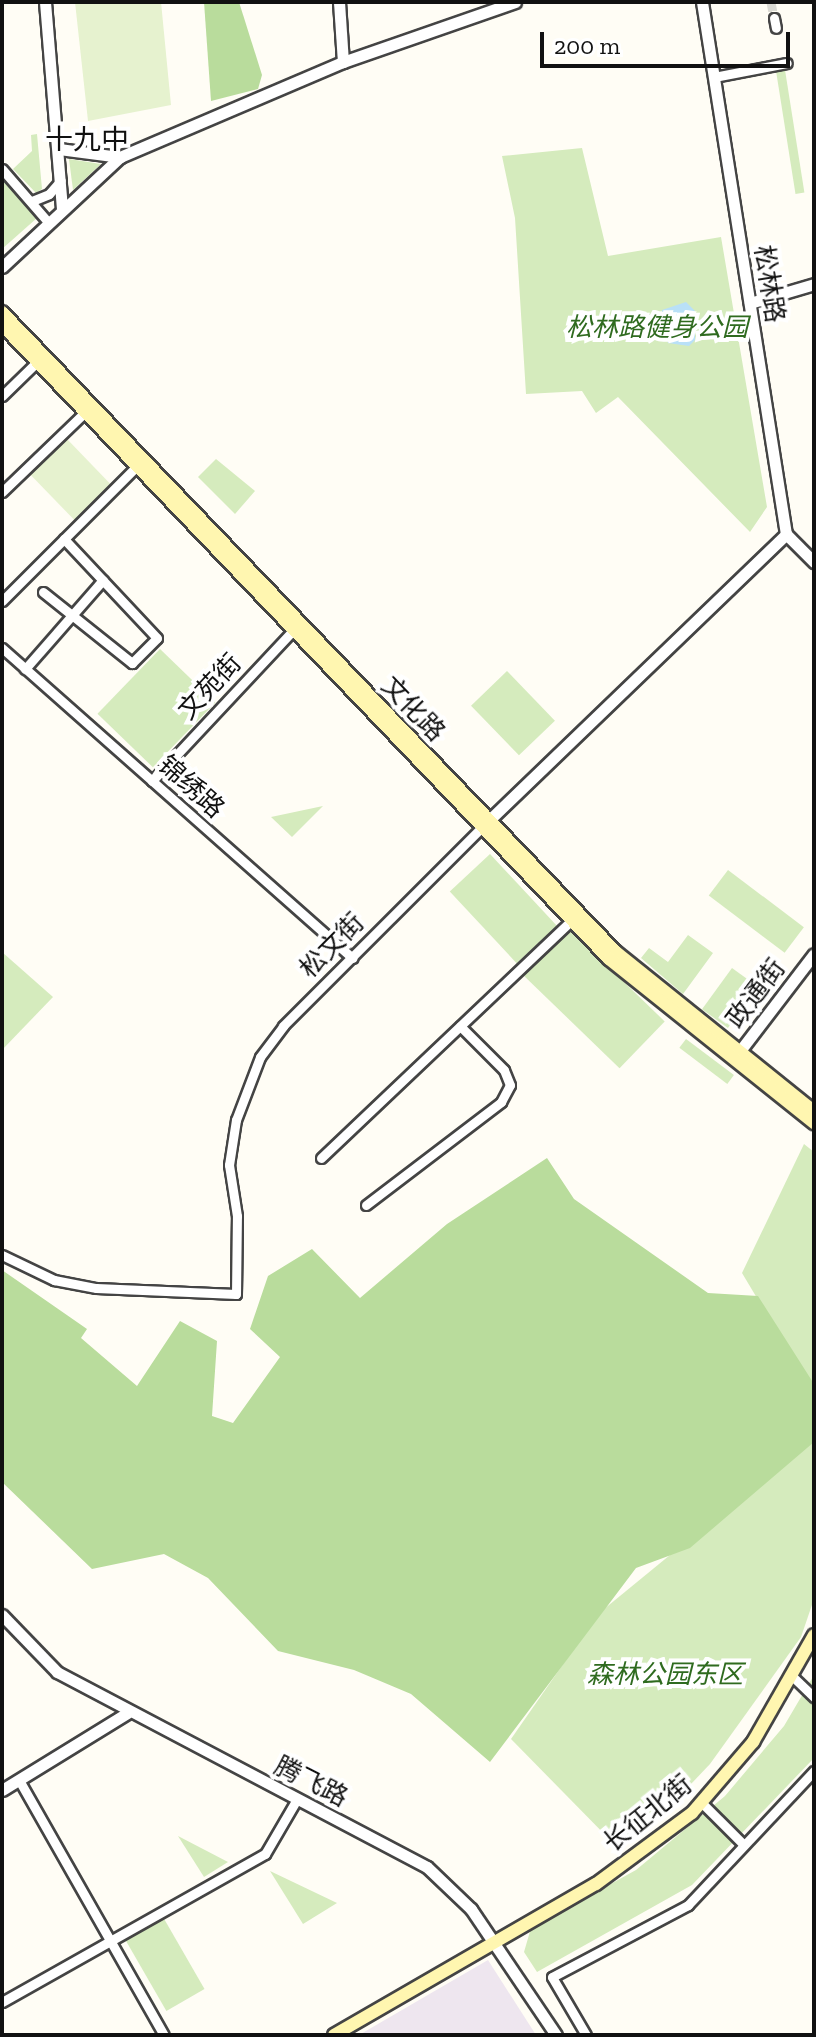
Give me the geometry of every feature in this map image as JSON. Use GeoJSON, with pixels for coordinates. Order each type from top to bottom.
{"type":"FeatureCollection","features":[{"type":"Feature","properties":{"kind":"main road","name":"文化路"},"geometry":{"type":"LineString","coordinates":[[2,312],[575,917],[814,1123]]}},
{"type":"Feature","properties":{"kind":"main road","name":"文化路"},"geometry":{"type":"LineString","coordinates":[[2,325],[297,626]]}},
{"type":"Feature","properties":{"kind":"main road","name":"文化路"},"geometry":{"type":"LineString","coordinates":[[737,1056],[814,1111]]}},
{"type":"Feature","properties":{"kind":"main road","name":"长征北街"},"geometry":{"type":"LineString","coordinates":[[334,2035],[596,1884],[702,1803],[753,1742],[814,1635]]}},
{"type":"Feature","properties":{"kind":"street"},"geometry":{"type":"LineString","coordinates":[[45,2],[62,179],[62,209]]}},
{"type":"Feature","properties":{"kind":"street"},"geometry":{"type":"LineString","coordinates":[[339,2],[343,62]]}},
{"type":"Feature","properties":{"kind":"street"},"geometry":{"type":"LineString","coordinates":[[2,267],[120,157],[343,62],[515,2]]}},
{"type":"Feature","properties":{"kind":"street","name":"松林路"},"geometry":{"type":"LineString","coordinates":[[702,2],[786,534]]}},
{"type":"Feature","properties":{"kind":"street"},"geometry":{"type":"LineString","coordinates":[[714,77],[787,63]]}},
{"type":"Feature","properties":{"kind":"street"},"geometry":{"type":"LineString","coordinates":[[59,149],[120,157]]}},
{"type":"Feature","properties":{"kind":"street"},"geometry":{"type":"LineString","coordinates":[[2,169],[48,222]]}},
{"type":"Feature","properties":{"kind":"street"},"geometry":{"type":"LineString","coordinates":[[32,201],[49,194],[62,179]]}},
{"type":"Feature","properties":{"kind":"street"},"geometry":{"type":"LineString","coordinates":[[750,303],[814,284]]}},
{"type":"Feature","properties":{"kind":"street"},"geometry":{"type":"LineString","coordinates":[[2,396],[37,362]]}},
{"type":"Feature","properties":{"kind":"street"},"geometry":{"type":"LineString","coordinates":[[2,492],[85,412]]}},
{"type":"Feature","properties":{"kind":"street"},"geometry":{"type":"LineString","coordinates":[[2,601],[137,466]]}},
{"type":"Feature","properties":{"kind":"street"},"geometry":{"type":"LineString","coordinates":[[786,534],[814,562]]}},
{"type":"Feature","properties":{"kind":"street","name":"松文街"},"geometry":{"type":"LineString","coordinates":[[2,1255],[54,1280],[96,1288],[236,1294],[237,1216],[229,1165],[236,1120],[260,1057],[352,958],[486,824],[786,534]]}},
{"type":"Feature","properties":{"kind":"street"},"geometry":{"type":"LineString","coordinates":[[43,592],[132,663],[157,638],[64,539]]}},
{"type":"Feature","properties":{"kind":"street"},"geometry":{"type":"LineString","coordinates":[[25,669],[103,580]]}},
{"type":"Feature","properties":{"kind":"street","name":"文苑街"},"geometry":{"type":"LineString","coordinates":[[152,781],[297,626]]}},
{"type":"Feature","properties":{"kind":"street","name":"锦绣路"},"geometry":{"type":"LineString","coordinates":[[2,648],[352,958]]}},
{"type":"Feature","properties":{"kind":"street"},"geometry":{"type":"LineString","coordinates":[[321,1158],[575,917]]}},
{"type":"Feature","properties":{"kind":"street","name":"政通街"},"geometry":{"type":"LineString","coordinates":[[737,1056],[814,954]]}},
{"type":"Feature","properties":{"kind":"street"},"geometry":{"type":"LineString","coordinates":[[366,1205],[501,1102],[510,1085],[504,1070],[460,1026]]}},
{"type":"Feature","properties":{"kind":"street","name":"腾飞路"},"geometry":{"type":"LineString","coordinates":[[2,1615],[57,1672],[127,1713],[427,1867],[471,1909],[556,2035]]}},
{"type":"Feature","properties":{"kind":"street"},"geometry":{"type":"LineString","coordinates":[[791,1675],[814,1697]]}},
{"type":"Feature","properties":{"kind":"street"},"geometry":{"type":"LineString","coordinates":[[2,1790],[127,1713]]}},
{"type":"Feature","properties":{"kind":"street"},"geometry":{"type":"LineString","coordinates":[[586,2035],[552,1977],[688,1905],[814,1771]]}},
{"type":"Feature","properties":{"kind":"street"},"geometry":{"type":"LineString","coordinates":[[19,1780],[164,2035]]}},
{"type":"Feature","properties":{"kind":"street"},"geometry":{"type":"LineString","coordinates":[[2,2002],[265,1854],[297,1799]]}},
{"type":"Feature","properties":{"kind":"street"},"geometry":{"type":"LineString","coordinates":[[702,1803],[744,1845]]}},
{"type":"Feature","properties":{"kind":"shaded area"},"geometry":{"type":"Polygon","coordinates":[[[488,1960],[536,2035],[359,2035],[488,1960]]]}},
{"type":"Feature","properties":{"kind":"green space","name":"十九中"},"geometry":{"type":"Polygon","coordinates":[[[75,2],[161,2],[171,105],[88,121],[75,2]]]}},
{"type":"Feature","properties":{"kind":"green space"},"geometry":{"type":"Polygon","coordinates":[[[204,2],[239,2],[262,75],[258,89],[211,101],[204,2]]]}},
{"type":"Feature","properties":{"kind":"green space"},"geometry":{"type":"Polygon","coordinates":[[[785,70],[804,192],[796,194],[776,71],[785,70]]]}},
{"type":"Feature","properties":{"kind":"green space"},"geometry":{"type":"Polygon","coordinates":[[[37,134],[42,189],[36,193],[13,169],[32,151],[31,135],[37,134]]]}},
{"type":"Feature","properties":{"kind":"green space","name":"松林路健身公园"},"geometry":{"type":"Polygon","coordinates":[[[582,148],[608,256],[721,237],[767,507],[750,532],[618,397],[596,413],[582,391],[526,394],[515,218],[502,156],[582,148]]]}},
{"type":"Feature","properties":{"kind":"green space"},"geometry":{"type":"Polygon","coordinates":[[[69,159],[101,164],[73,190],[69,159]]]}},
{"type":"Feature","properties":{"kind":"green space"},"geometry":{"type":"Polygon","coordinates":[[[2,180],[37,218],[2,249],[2,180]]]}},
{"type":"Feature","properties":{"kind":"green space"},"geometry":{"type":"Polygon","coordinates":[[[66,438],[113,486],[76,522],[29,473],[66,438]]]}},
{"type":"Feature","properties":{"kind":"green space"},"geometry":{"type":"Polygon","coordinates":[[[216,459],[255,491],[235,514],[198,477],[216,459]]]}},
{"type":"Feature","properties":{"kind":"green space"},"geometry":{"type":"Polygon","coordinates":[[[160,649],[215,702],[153,767],[97,714],[160,649]]]}},
{"type":"Feature","properties":{"kind":"green space"},"geometry":{"type":"Polygon","coordinates":[[[507,671],[555,721],[519,755],[471,706],[507,671]]]}},
{"type":"Feature","properties":{"kind":"green space"},"geometry":{"type":"Polygon","coordinates":[[[323,806],[292,837],[271,817],[323,806]]]}},
{"type":"Feature","properties":{"kind":"green space"},"geometry":{"type":"Polygon","coordinates":[[[490,854],[557,926],[517,963],[450,892],[490,854]]]}},
{"type":"Feature","properties":{"kind":"green space"},"geometry":{"type":"Polygon","coordinates":[[[728,870],[804,927],[785,953],[709,896],[728,870]]]}},
{"type":"Feature","properties":{"kind":"green space"},"geometry":{"type":"Polygon","coordinates":[[[569,929],[665,1021],[620,1068],[524,976],[569,929]]]}},
{"type":"Feature","properties":{"kind":"green space"},"geometry":{"type":"Polygon","coordinates":[[[688,935],[713,953],[683,994],[641,958],[649,948],[668,962],[688,935]]]}},
{"type":"Feature","properties":{"kind":"green space"},"geometry":{"type":"Polygon","coordinates":[[[2,952],[53,997],[2,1050],[2,952]]]}},
{"type":"Feature","properties":{"kind":"green space"},"geometry":{"type":"Polygon","coordinates":[[[732,968],[758,987],[728,1028],[702,1009],[732,968]]]}},
{"type":"Feature","properties":{"kind":"green space"},"geometry":{"type":"Polygon","coordinates":[[[686,1039],[734,1075],[727,1084],[679,1048],[686,1039]]]}},
{"type":"Feature","properties":{"kind":"green space"},"geometry":{"type":"Polygon","coordinates":[[[804,1144],[814,1152],[814,1393],[742,1273],[804,1144]]]}},
{"type":"Feature","properties":{"kind":"green space"},"geometry":{"type":"Polygon","coordinates":[[[547,1158],[574,1199],[708,1293],[758,1296],[814,1384],[814,1442],[690,1548],[636,1568],[490,1762],[411,1694],[354,1670],[278,1651],[208,1578],[164,1554],[92,1569],[2,1482],[2,1270],[87,1329],[81,1338],[137,1386],[180,1321],[217,1341],[212,1416],[233,1423],[280,1357],[250,1329],[268,1276],[312,1249],[360,1298],[447,1224],[547,1158]]]}},
{"type":"Feature","properties":{"kind":"green space","name":"森林公园东区"},"geometry":{"type":"Polygon","coordinates":[[[814,1437],[814,1599],[801,1637],[710,1764],[672,1804],[617,1847],[511,1739],[598,1614],[814,1437]]]}},
{"type":"Feature","properties":{"kind":"green space"},"geometry":{"type":"Polygon","coordinates":[[[814,1675],[814,1758],[692,1885],[537,1972],[524,1952],[531,1928],[636,1870],[725,1796],[784,1726],[814,1675]]]}},
{"type":"Feature","properties":{"kind":"green space"},"geometry":{"type":"Polygon","coordinates":[[[178,1836],[228,1862],[204,1877],[178,1836]]]}},
{"type":"Feature","properties":{"kind":"green space"},"geometry":{"type":"Polygon","coordinates":[[[270,1871],[337,1903],[303,1924],[270,1871]]]}},
{"type":"Feature","properties":{"kind":"green space"},"geometry":{"type":"Polygon","coordinates":[[[163,1917],[204,1989],[166,2011],[125,1939],[163,1917]]]}},
{"type":"Feature","properties":{"kind":"water"},"geometry":{"type":"Polygon","coordinates":[[[686,302],[695,311],[695,340],[689,346],[668,343],[662,310],[686,302]]]}},
{"type":"Feature","properties":{"kind":"tunnel"},"geometry":{"type":"LineString","coordinates":[[771,2],[774,18]]}},
{"type":"Feature","properties":{"kind":"district","name":"十九中"},"geometry":{"type":"Point","coordinates":[87,140]}}]}
